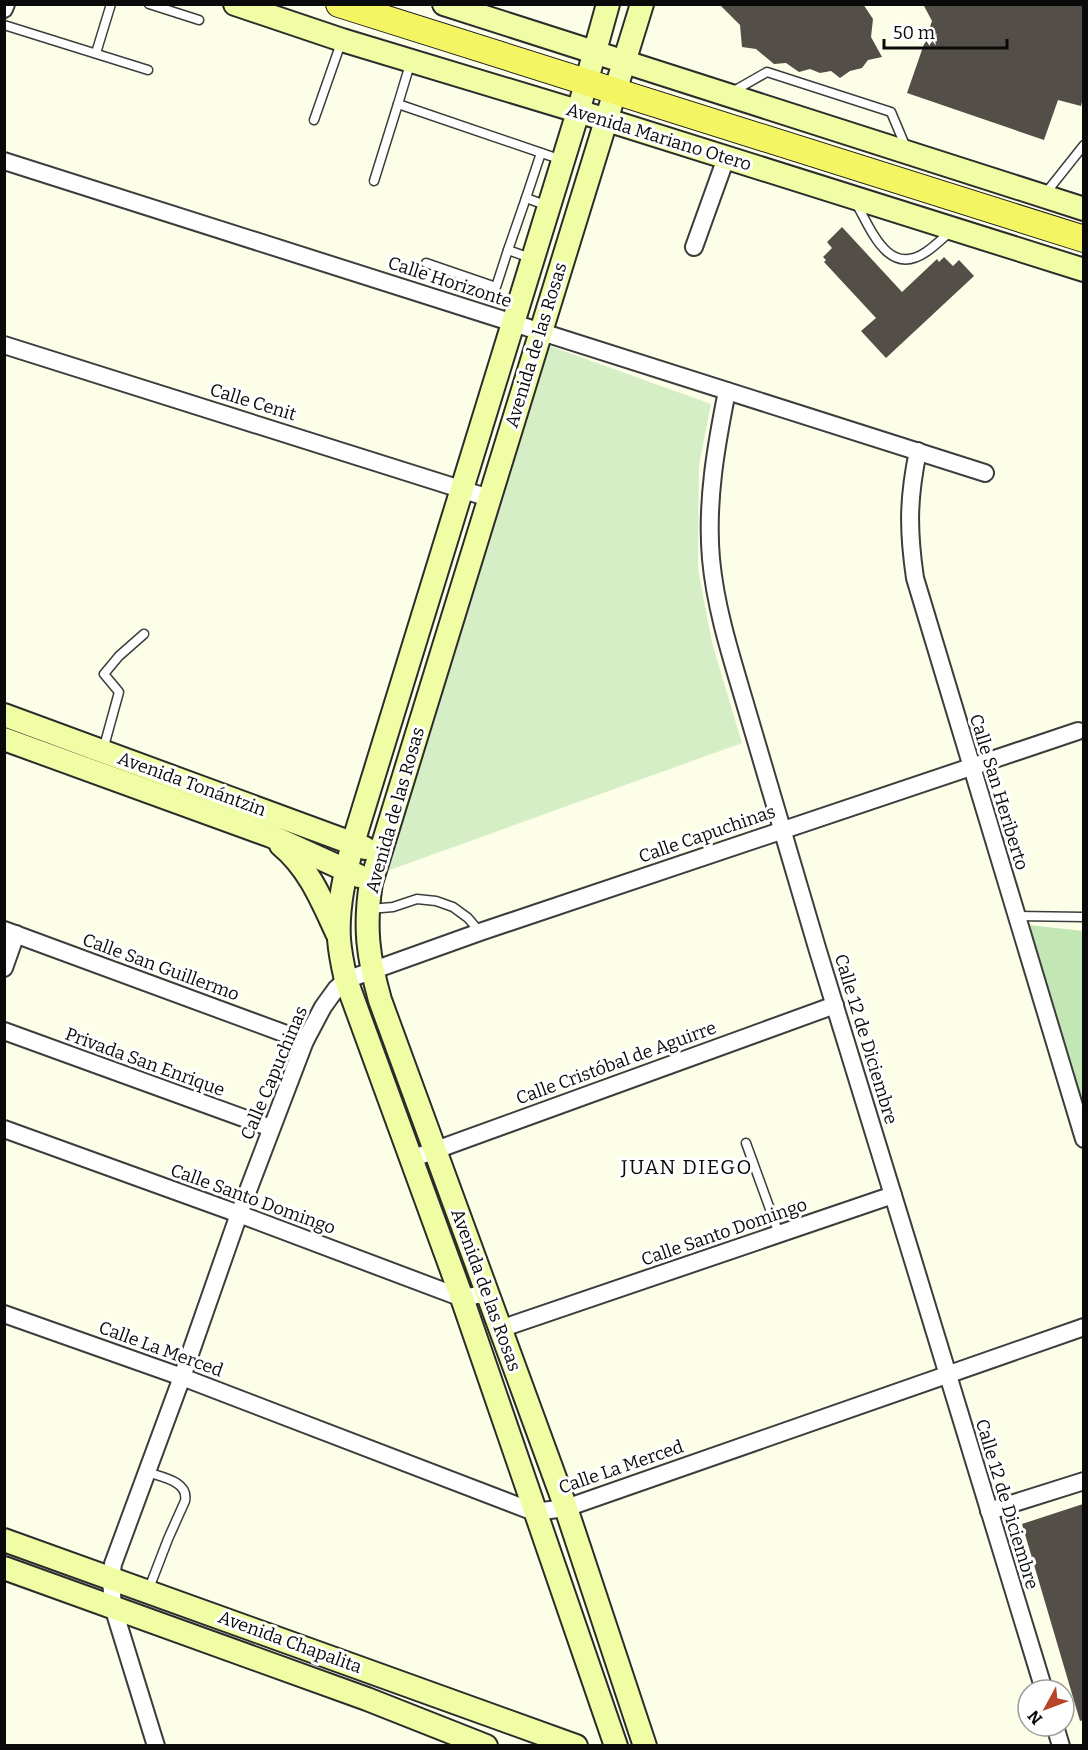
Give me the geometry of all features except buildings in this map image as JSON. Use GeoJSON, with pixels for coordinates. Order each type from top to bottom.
{"type":"FeatureCollection","features":[{"type":"Feature","properties":{"kind":"main road","name":"Avenida Mariano Otero"},"geometry":{"type":"LineString","coordinates":[[339,4],[1083,238]]}},
{"type":"Feature","properties":{"kind":"street","name":"Avenida Mariano Otero"},"geometry":{"type":"LineString","coordinates":[[235,4],[342,40],[607,120],[1083,270]]}},
{"type":"Feature","properties":{"kind":"street"},"geometry":{"type":"LineString","coordinates":[[444,4],[1083,209]]}},
{"type":"Feature","properties":{"kind":"street","name":"Avenida de las Rosas"},"geometry":{"type":"LineString","coordinates":[[608,4],[587,83],[352,843],[342,891],[338,937],[346,980],[462,1298],[616,1746]]}},
{"type":"Feature","properties":{"kind":"street","name":"Avenida de las Rosas"},"geometry":{"type":"LineString","coordinates":[[642,4],[371,883],[366,928],[372,972],[380,1000],[566,1508],[645,1746]]}},
{"type":"Feature","properties":{"kind":"street"},"geometry":{"type":"LineString","coordinates":[[694,247],[726,158]]}},
{"type":"Feature","properties":{"kind":"street","name":"Calle Horizonte"},"geometry":{"type":"LineString","coordinates":[[4,162],[985,472]]}},
{"type":"Feature","properties":{"kind":"street","name":"Calle Cenit"},"geometry":{"type":"LineString","coordinates":[[4,345],[489,498]]}},
{"type":"Feature","properties":{"kind":"street","name":"Calle 12 de Diciembre"},"geometry":{"type":"LineString","coordinates":[[727,391],[712,480],[710,556],[714,590],[782,830],[1040,1678]]}},
{"type":"Feature","properties":{"kind":"street","name":"Calle San Heriberto"},"geometry":{"type":"LineString","coordinates":[[918,451],[909,510],[910,543],[915,579],[1083,1139]]}},
{"type":"Feature","properties":{"kind":"street","name":"Avenida Tonántzin"},"geometry":{"type":"LineString","coordinates":[[4,715],[380,854]]}},
{"type":"Feature","properties":{"kind":"street","name":"Calle Capuchinas"},"geometry":{"type":"LineString","coordinates":[[156,1746],[113,1607],[111,1578],[113,1564],[271,1128],[305,1041],[323,1007],[336,989],[346,980],[480,932],[971,765],[1078,731]]}},
{"type":"Feature","properties":{"kind":"street","name":"Avenida Tonántzin"},"geometry":{"type":"LineString","coordinates":[[4,739],[271,836],[371,883]]}},
{"type":"Feature","properties":{"kind":"street"},"geometry":{"type":"LineString","coordinates":[[271,836],[288,850],[310,877],[338,937]]}},
{"type":"Feature","properties":{"kind":"street"},"geometry":{"type":"LineString","coordinates":[[4,968],[10,932]]}},
{"type":"Feature","properties":{"kind":"street","name":"Calle San Guillermo"},"geometry":{"type":"LineString","coordinates":[[10,932],[305,1041]]}},
{"type":"Feature","properties":{"kind":"street","name":"Calle Cristóbal de Aguirre"},"geometry":{"type":"LineString","coordinates":[[411,1159],[835,1005]]}},
{"type":"Feature","properties":{"kind":"street","name":"Privada San Enrique"},"geometry":{"type":"LineString","coordinates":[[4,1032],[271,1128]]}},
{"type":"Feature","properties":{"kind":"street","name":"Calle Santo Domingo"},"geometry":{"type":"LineString","coordinates":[[4,1129],[462,1298]]}},
{"type":"Feature","properties":{"kind":"street","name":"Calle Santo Domingo"},"geometry":{"type":"LineString","coordinates":[[500,1329],[893,1195]]}},
{"type":"Feature","properties":{"kind":"street"},"geometry":{"type":"LineString","coordinates":[[462,1298],[488,1293]]}},
{"type":"Feature","properties":{"kind":"street","name":"Calle La Merced"},"geometry":{"type":"LineString","coordinates":[[4,1314],[182,1377],[534,1512],[566,1508],[1083,1327]]}},
{"type":"Feature","properties":{"kind":"street"},"geometry":{"type":"LineString","coordinates":[[989,1511],[1083,1481]]}},
{"type":"Feature","properties":{"kind":"street","name":"Avenida Chapalita"},"geometry":{"type":"LineString","coordinates":[[4,1540],[576,1746]]}},
{"type":"Feature","properties":{"kind":"street","name":"Avenida Chapalita"},"geometry":{"type":"LineString","coordinates":[[4,1568],[367,1699],[455,1740],[486,1746]]}},
{"type":"Feature","properties":{"kind":"street"},"geometry":{"type":"LineString","coordinates":[[367,1699],[377,1673]]}},
{"type":"Feature","properties":{"kind":"lane"},"geometry":{"type":"LineString","coordinates":[[96,53],[111,4]]}},
{"type":"Feature","properties":{"kind":"lane"},"geometry":{"type":"LineString","coordinates":[[149,4],[199,20]]}},
{"type":"Feature","properties":{"kind":"lane"},"geometry":{"type":"LineString","coordinates":[[4,25],[148,70]]}},
{"type":"Feature","properties":{"kind":"lane"},"geometry":{"type":"LineString","coordinates":[[314,120],[342,40]]}},
{"type":"Feature","properties":{"kind":"lane"},"geometry":{"type":"LineString","coordinates":[[374,181],[411,61]]}},
{"type":"Feature","properties":{"kind":"lane"},"geometry":{"type":"LineString","coordinates":[[727,95],[767,72],[790,79],[891,112],[908,153]]}},
{"type":"Feature","properties":{"kind":"lane"},"geometry":{"type":"LineString","coordinates":[[398,104],[563,161]]}},
{"type":"Feature","properties":{"kind":"lane"},"geometry":{"type":"LineString","coordinates":[[1044,196],[1083,145]]}},
{"type":"Feature","properties":{"kind":"lane"},"geometry":{"type":"LineString","coordinates":[[426,263],[496,287],[541,153]]}},
{"type":"Feature","properties":{"kind":"lane"},"geometry":{"type":"LineString","coordinates":[[526,198],[549,206]]}},
{"type":"Feature","properties":{"kind":"lane"},"geometry":{"type":"LineString","coordinates":[[853,198],[881,248],[896,258],[910,259],[924,253],[953,229]]}},
{"type":"Feature","properties":{"kind":"lane"},"geometry":{"type":"LineString","coordinates":[[508,250],[532,258]]}},
{"type":"Feature","properties":{"kind":"lane"},"geometry":{"type":"LineString","coordinates":[[103,751],[119,692],[104,674],[144,634]]}},
{"type":"Feature","properties":{"kind":"lane"},"geometry":{"type":"LineString","coordinates":[[367,909],[393,907],[417,899],[436,901],[453,907],[468,918],[480,932]]}},
{"type":"Feature","properties":{"kind":"lane"},"geometry":{"type":"LineString","coordinates":[[1016,916],[1083,917]]}},
{"type":"Feature","properties":{"kind":"lane"},"geometry":{"type":"LineString","coordinates":[[746,1143],[779,1234]]}},
{"type":"Feature","properties":{"kind":"lane"},"geometry":{"type":"LineString","coordinates":[[147,1472],[179,1484],[184,1488],[186,1494],[186,1501],[168,1539],[148,1592]]}},
{"type":"Feature","properties":{"kind":"green space"},"geometry":{"type":"Polygon","coordinates":[[[547,345],[711,404],[699,465],[698,569],[712,643],[742,743],[387,871],[547,345]]]}},
{"type":"Feature","properties":{"kind":"green space"},"geometry":{"type":"Polygon","coordinates":[[[1029,925],[1083,931],[1083,1103],[1029,925]]]}},
{"type":"Feature","properties":{"kind":"district","name":"JUAN DIEGO"},"geometry":{"type":"Point","coordinates":[687,1167]}}]}
